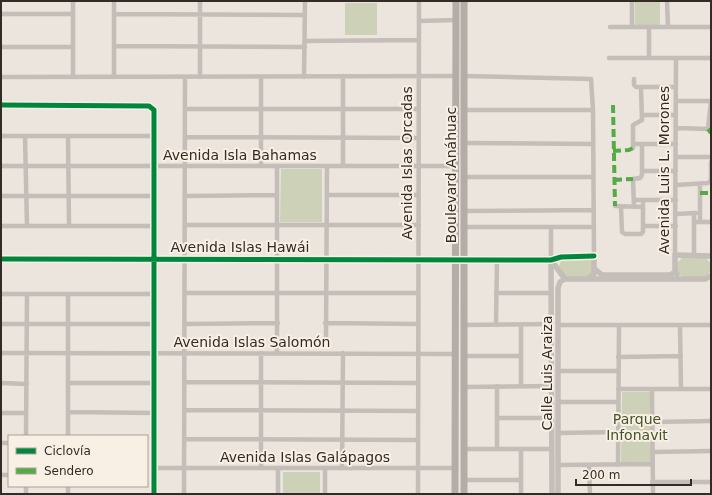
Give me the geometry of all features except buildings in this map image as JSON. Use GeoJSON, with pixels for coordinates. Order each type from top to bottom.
{"type":"FeatureCollection","features":[{"type":"Feature","properties":{"kind":"main road","name":"Boulevard Anáhuac"},"geometry":{"type":"LineString","coordinates":[[456,1],[456,494]]}},
{"type":"Feature","properties":{"kind":"main road","name":"Boulevard Anáhuac"},"geometry":{"type":"LineString","coordinates":[[464,1],[462,325],[464,494]]}},
{"type":"Feature","properties":{"kind":"street"},"geometry":{"type":"LineString","coordinates":[[73,1],[73,77]]}},
{"type":"Feature","properties":{"kind":"street"},"geometry":{"type":"LineString","coordinates":[[114,1],[114,77]]}},
{"type":"Feature","properties":{"kind":"street"},"geometry":{"type":"LineString","coordinates":[[200,1],[200,77]]}},
{"type":"Feature","properties":{"kind":"street"},"geometry":{"type":"LineString","coordinates":[[304,77],[305,1]]}},
{"type":"Feature","properties":{"kind":"street","name":"Avenida Islas Orcadas"},"geometry":{"type":"LineString","coordinates":[[418,1],[418,494]]}},
{"type":"Feature","properties":{"kind":"street"},"geometry":{"type":"LineString","coordinates":[[632,1],[632,27]]}},
{"type":"Feature","properties":{"kind":"street"},"geometry":{"type":"LineString","coordinates":[[667,1],[668,27]]}},
{"type":"Feature","properties":{"kind":"street"},"geometry":{"type":"LineString","coordinates":[[1,14],[73,14]]}},
{"type":"Feature","properties":{"kind":"street"},"geometry":{"type":"LineString","coordinates":[[114,14],[305,15]]}},
{"type":"Feature","properties":{"kind":"street"},"geometry":{"type":"LineString","coordinates":[[419,21],[456,20]]}},
{"type":"Feature","properties":{"kind":"street"},"geometry":{"type":"LineString","coordinates":[[610,27],[711,27]]}},
{"type":"Feature","properties":{"kind":"street"},"geometry":{"type":"LineString","coordinates":[[649,58],[650,27]]}},
{"type":"Feature","properties":{"kind":"street"},"geometry":{"type":"LineString","coordinates":[[305,41],[419,40]]}},
{"type":"Feature","properties":{"kind":"street"},"geometry":{"type":"LineString","coordinates":[[1,47],[73,46]]}},
{"type":"Feature","properties":{"kind":"street"},"geometry":{"type":"LineString","coordinates":[[114,46],[305,47]]}},
{"type":"Feature","properties":{"kind":"street"},"geometry":{"type":"LineString","coordinates":[[609,58],[711,58]]}},
{"type":"Feature","properties":{"kind":"street","name":"Avenida Luis L. Morones"},"geometry":{"type":"LineString","coordinates":[[676,58],[675,272],[680,279]]}},
{"type":"Feature","properties":{"kind":"street"},"geometry":{"type":"LineString","coordinates":[[343,76],[343,166]]}},
{"type":"Feature","properties":{"kind":"street"},"geometry":{"type":"LineString","coordinates":[[1,78],[456,76]]}},
{"type":"Feature","properties":{"kind":"street"},"geometry":{"type":"LineString","coordinates":[[464,76],[591,79],[593,110],[592,176],[595,269],[593,275],[587,279]]}},
{"type":"Feature","properties":{"kind":"street"},"geometry":{"type":"LineString","coordinates":[[184,494],[185,77]]}},
{"type":"Feature","properties":{"kind":"street"},"geometry":{"type":"LineString","coordinates":[[261,77],[261,166]]}},
{"type":"Feature","properties":{"kind":"street"},"geometry":{"type":"LineString","coordinates":[[634,79],[634,87],[676,87]]}},
{"type":"Feature","properties":{"kind":"street"},"geometry":{"type":"LineString","coordinates":[[641,88],[642,117]]}},
{"type":"Feature","properties":{"kind":"street"},"geometry":{"type":"LineString","coordinates":[[676,101],[711,101],[708,129],[676,128]]}},
{"type":"Feature","properties":{"kind":"street"},"geometry":{"type":"LineString","coordinates":[[1,105],[151,106],[154,110],[154,494]]}},
{"type":"Feature","properties":{"kind":"street"},"geometry":{"type":"LineString","coordinates":[[185,109],[418,109]]}},
{"type":"Feature","properties":{"kind":"street"},"geometry":{"type":"LineString","coordinates":[[464,110],[593,110]]}},
{"type":"Feature","properties":{"kind":"street"},"geometry":{"type":"LineString","coordinates":[[676,115],[642,117],[632,126],[633,146],[642,144],[676,144]]}},
{"type":"Feature","properties":{"kind":"street"},"geometry":{"type":"LineString","coordinates":[[1,136],[154,136]]}},
{"type":"Feature","properties":{"kind":"street"},"geometry":{"type":"LineString","coordinates":[[25,136],[27,226]]}},
{"type":"Feature","properties":{"kind":"street"},"geometry":{"type":"LineString","coordinates":[[68,136],[69,225]]}},
{"type":"Feature","properties":{"kind":"street"},"geometry":{"type":"LineString","coordinates":[[185,137],[418,138]]}},
{"type":"Feature","properties":{"kind":"street"},"geometry":{"type":"LineString","coordinates":[[464,143],[592,144]]}},
{"type":"Feature","properties":{"kind":"street"},"geometry":{"type":"LineString","coordinates":[[634,207],[633,179],[642,177],[642,144]]}},
{"type":"Feature","properties":{"kind":"street"},"geometry":{"type":"LineString","coordinates":[[676,157],[711,157]]}},
{"type":"Feature","properties":{"kind":"street"},"geometry":{"type":"LineString","coordinates":[[676,185],[700,185],[709,183],[711,162]]}},
{"type":"Feature","properties":{"kind":"street","name":"Avenida Isla Bahamas"},"geometry":{"type":"LineString","coordinates":[[1,166],[455,166]]}},
{"type":"Feature","properties":{"kind":"street"},"geometry":{"type":"LineString","coordinates":[[277,166],[278,353]]}},
{"type":"Feature","properties":{"kind":"street"},"geometry":{"type":"LineString","coordinates":[[326,338],[325,224],[327,166]]}},
{"type":"Feature","properties":{"kind":"street"},"geometry":{"type":"LineString","coordinates":[[642,171],[676,171]]}},
{"type":"Feature","properties":{"kind":"street"},"geometry":{"type":"LineString","coordinates":[[463,177],[592,176]]}},
{"type":"Feature","properties":{"kind":"street"},"geometry":{"type":"LineString","coordinates":[[700,185],[700,222]]}},
{"type":"Feature","properties":{"kind":"street"},"geometry":{"type":"LineString","coordinates":[[185,196],[277,195]]}},
{"type":"Feature","properties":{"kind":"street"},"geometry":{"type":"LineString","coordinates":[[327,195],[418,195]]}},
{"type":"Feature","properties":{"kind":"street"},"geometry":{"type":"LineString","coordinates":[[1,196],[154,196]]}},
{"type":"Feature","properties":{"kind":"street"},"geometry":{"type":"LineString","coordinates":[[634,200],[676,200]]}},
{"type":"Feature","properties":{"kind":"street"},"geometry":{"type":"LineString","coordinates":[[621,207],[622,233],[641,234],[643,226],[643,200]]}},
{"type":"Feature","properties":{"kind":"street"},"geometry":{"type":"LineString","coordinates":[[615,206],[643,207]]}},
{"type":"Feature","properties":{"kind":"street"},"geometry":{"type":"LineString","coordinates":[[463,211],[593,210]]}},
{"type":"Feature","properties":{"kind":"street"},"geometry":{"type":"LineString","coordinates":[[694,213],[694,255]]}},
{"type":"Feature","properties":{"kind":"street"},"geometry":{"type":"LineString","coordinates":[[676,214],[700,213]]}},
{"type":"Feature","properties":{"kind":"street"},"geometry":{"type":"LineString","coordinates":[[694,222],[711,222]]}},
{"type":"Feature","properties":{"kind":"street"},"geometry":{"type":"LineString","coordinates":[[185,225],[419,225]]}},
{"type":"Feature","properties":{"kind":"street"},"geometry":{"type":"LineString","coordinates":[[1,226],[154,226]]}},
{"type":"Feature","properties":{"kind":"street"},"geometry":{"type":"LineString","coordinates":[[643,226],[676,226]]}},
{"type":"Feature","properties":{"kind":"street"},"geometry":{"type":"LineString","coordinates":[[463,227],[593,227]]}},
{"type":"Feature","properties":{"kind":"street","name":"Calle Luis Araiza"},"geometry":{"type":"LineString","coordinates":[[551,228],[552,494]]}},
{"type":"Feature","properties":{"kind":"street"},"geometry":{"type":"LineString","coordinates":[[675,255],[711,256]]}},
{"type":"Feature","properties":{"kind":"street","name":"Avenida Islas Hawái"},"geometry":{"type":"LineString","coordinates":[[1,259],[551,260],[561,257],[594,256]]}},
{"type":"Feature","properties":{"kind":"street"},"geometry":{"type":"LineString","coordinates":[[496,325],[497,260]]}},
{"type":"Feature","properties":{"kind":"street"},"geometry":{"type":"LineString","coordinates":[[551,260],[565,280],[680,279],[708,277],[711,284]]}},
{"type":"Feature","properties":{"kind":"street"},"geometry":{"type":"LineString","coordinates":[[595,269],[602,275],[670,275],[675,272]]}},
{"type":"Feature","properties":{"kind":"street","name":"Calle Luis Araiza"},"geometry":{"type":"LineString","coordinates":[[558,494],[558,288],[560,282],[565,280]]}},
{"type":"Feature","properties":{"kind":"street"},"geometry":{"type":"LineString","coordinates":[[185,293],[418,293]]}},
{"type":"Feature","properties":{"kind":"street"},"geometry":{"type":"LineString","coordinates":[[496,293],[551,293]]}},
{"type":"Feature","properties":{"kind":"street"},"geometry":{"type":"LineString","coordinates":[[1,294],[154,294]]}},
{"type":"Feature","properties":{"kind":"street"},"geometry":{"type":"LineString","coordinates":[[26,435],[27,294]]}},
{"type":"Feature","properties":{"kind":"street"},"geometry":{"type":"LineString","coordinates":[[68,294],[68,435]]}},
{"type":"Feature","properties":{"kind":"street"},"geometry":{"type":"LineString","coordinates":[[185,324],[278,323]]}},
{"type":"Feature","properties":{"kind":"street"},"geometry":{"type":"LineString","coordinates":[[325,323],[418,324]]}},
{"type":"Feature","properties":{"kind":"street"},"geometry":{"type":"LineString","coordinates":[[1,324],[154,324]]}},
{"type":"Feature","properties":{"kind":"street"},"geometry":{"type":"LineString","coordinates":[[462,325],[551,324]]}},
{"type":"Feature","properties":{"kind":"street"},"geometry":{"type":"LineString","coordinates":[[521,325],[521,386]]}},
{"type":"Feature","properties":{"kind":"street"},"geometry":{"type":"LineString","coordinates":[[558,325],[711,325]]}},
{"type":"Feature","properties":{"kind":"street"},"geometry":{"type":"LineString","coordinates":[[618,465],[619,325]]}},
{"type":"Feature","properties":{"kind":"street"},"geometry":{"type":"LineString","coordinates":[[680,325],[680,389]]}},
{"type":"Feature","properties":{"kind":"street"},"geometry":{"type":"LineString","coordinates":[[551,342],[558,342]]}},
{"type":"Feature","properties":{"kind":"street","name":"Avenida Islas Salomón"},"geometry":{"type":"LineString","coordinates":[[1,353],[455,354]]}},
{"type":"Feature","properties":{"kind":"street"},"geometry":{"type":"LineString","coordinates":[[261,353],[261,468]]}},
{"type":"Feature","properties":{"kind":"street"},"geometry":{"type":"LineString","coordinates":[[342,468],[343,353]]}},
{"type":"Feature","properties":{"kind":"street"},"geometry":{"type":"LineString","coordinates":[[463,356],[521,356]]}},
{"type":"Feature","properties":{"kind":"street"},"geometry":{"type":"LineString","coordinates":[[618,357],[680,356]]}},
{"type":"Feature","properties":{"kind":"street"},"geometry":{"type":"LineString","coordinates":[[558,371],[618,371]]}},
{"type":"Feature","properties":{"kind":"street"},"geometry":{"type":"LineString","coordinates":[[185,382],[418,383]]}},
{"type":"Feature","properties":{"kind":"street"},"geometry":{"type":"LineString","coordinates":[[1,383],[26,384]]}},
{"type":"Feature","properties":{"kind":"street"},"geometry":{"type":"LineString","coordinates":[[68,383],[154,383]]}},
{"type":"Feature","properties":{"kind":"street"},"geometry":{"type":"LineString","coordinates":[[497,386],[497,449]]}},
{"type":"Feature","properties":{"kind":"street"},"geometry":{"type":"LineString","coordinates":[[463,387],[552,386]]}},
{"type":"Feature","properties":{"kind":"street"},"geometry":{"type":"LineString","coordinates":[[618,389],[711,389]]}},
{"type":"Feature","properties":{"kind":"street"},"geometry":{"type":"LineString","coordinates":[[652,390],[652,494]]}},
{"type":"Feature","properties":{"kind":"street"},"geometry":{"type":"LineString","coordinates":[[558,402],[618,402]]}},
{"type":"Feature","properties":{"kind":"street"},"geometry":{"type":"LineString","coordinates":[[185,410],[418,411]]}},
{"type":"Feature","properties":{"kind":"street"},"geometry":{"type":"LineString","coordinates":[[68,412],[154,413]]}},
{"type":"Feature","properties":{"kind":"street"},"geometry":{"type":"LineString","coordinates":[[1,413],[26,413]]}},
{"type":"Feature","properties":{"kind":"street"},"geometry":{"type":"LineString","coordinates":[[497,418],[552,418]]}},
{"type":"Feature","properties":{"kind":"street"},"geometry":{"type":"LineString","coordinates":[[652,422],[711,421]]}},
{"type":"Feature","properties":{"kind":"street"},"geometry":{"type":"LineString","coordinates":[[559,432],[618,432]]}},
{"type":"Feature","properties":{"kind":"street"},"geometry":{"type":"LineString","coordinates":[[185,439],[418,440]]}},
{"type":"Feature","properties":{"kind":"street"},"geometry":{"type":"LineString","coordinates":[[148,442],[154,442]]}},
{"type":"Feature","properties":{"kind":"street"},"geometry":{"type":"LineString","coordinates":[[463,449],[552,449]]}},
{"type":"Feature","properties":{"kind":"street"},"geometry":{"type":"LineString","coordinates":[[521,449],[521,494]]}},
{"type":"Feature","properties":{"kind":"street"},"geometry":{"type":"LineString","coordinates":[[652,452],[711,451]]}},
{"type":"Feature","properties":{"kind":"street"},"geometry":{"type":"LineString","coordinates":[[558,465],[652,464]]}},
{"type":"Feature","properties":{"kind":"street"},"geometry":{"type":"LineString","coordinates":[[589,465],[590,494]]}},
{"type":"Feature","properties":{"kind":"street","name":"Avenida Islas Galápagos"},"geometry":{"type":"LineString","coordinates":[[154,468],[456,468]]}},
{"type":"Feature","properties":{"kind":"street"},"geometry":{"type":"LineString","coordinates":[[278,468],[278,494]]}},
{"type":"Feature","properties":{"kind":"street"},"geometry":{"type":"LineString","coordinates":[[325,468],[325,494]]}},
{"type":"Feature","properties":{"kind":"street"},"geometry":{"type":"LineString","coordinates":[[148,475],[154,475]]}},
{"type":"Feature","properties":{"kind":"street"},"geometry":{"type":"LineString","coordinates":[[463,480],[521,480]]}},
{"type":"Feature","properties":{"kind":"street"},"geometry":{"type":"LineString","coordinates":[[652,482],[711,482]]}},
{"type":"Feature","properties":{"kind":"green space"},"geometry":{"type":"Polygon","coordinates":[[[635,1],[660,1],[660,25],[635,26],[635,1]]]}},
{"type":"Feature","properties":{"kind":"green space"},"geometry":{"type":"Polygon","coordinates":[[[345,3],[377,3],[377,35],[345,35],[345,3]]]}},
{"type":"Feature","properties":{"kind":"green space"},"geometry":{"type":"Polygon","coordinates":[[[281,169],[322,169],[322,222],[280,222],[281,169]]]}},
{"type":"Feature","properties":{"kind":"green space"},"geometry":{"type":"Polygon","coordinates":[[[683,257],[706,258],[711,264],[710,272],[706,277],[682,277],[677,272],[676,264],[683,257]]]}},
{"type":"Feature","properties":{"kind":"green space"},"geometry":{"type":"Polygon","coordinates":[[[567,258],[589,259],[593,263],[593,271],[589,277],[565,278],[559,266],[561,261],[567,258]]]}},
{"type":"Feature","properties":{"kind":"green space","name":"Parque Infonavit"},"geometry":{"type":"Polygon","coordinates":[[[622,392],[651,392],[652,463],[621,463],[622,392]]]}},
{"type":"Feature","properties":{"kind":"green space"},"geometry":{"type":"Polygon","coordinates":[[[283,472],[320,472],[320,494],[283,494],[283,472]]]}},
{"type":"Feature","properties":{"kind":"marked path"},"geometry":{"type":"LineString","coordinates":[[613,105],[615,206]]}},
{"type":"Feature","properties":{"kind":"marked path"},"geometry":{"type":"LineString","coordinates":[[708,129],[711,133]]}},
{"type":"Feature","properties":{"kind":"marked path"},"geometry":{"type":"LineString","coordinates":[[613,151],[629,150],[633,148]]}},
{"type":"Feature","properties":{"kind":"marked path"},"geometry":{"type":"LineString","coordinates":[[614,180],[633,179]]}},
{"type":"Feature","properties":{"kind":"marked path"},"geometry":{"type":"LineString","coordinates":[[700,193],[711,193]]}},
{"type":"Feature","properties":{"kind":"cycle path"},"geometry":{"type":"LineString","coordinates":[[1,105],[149,106],[154,110],[154,494]]}},
{"type":"Feature","properties":{"kind":"cycle path"},"geometry":{"type":"LineString","coordinates":[[1,259],[551,260],[561,257],[594,256]]}}]}
